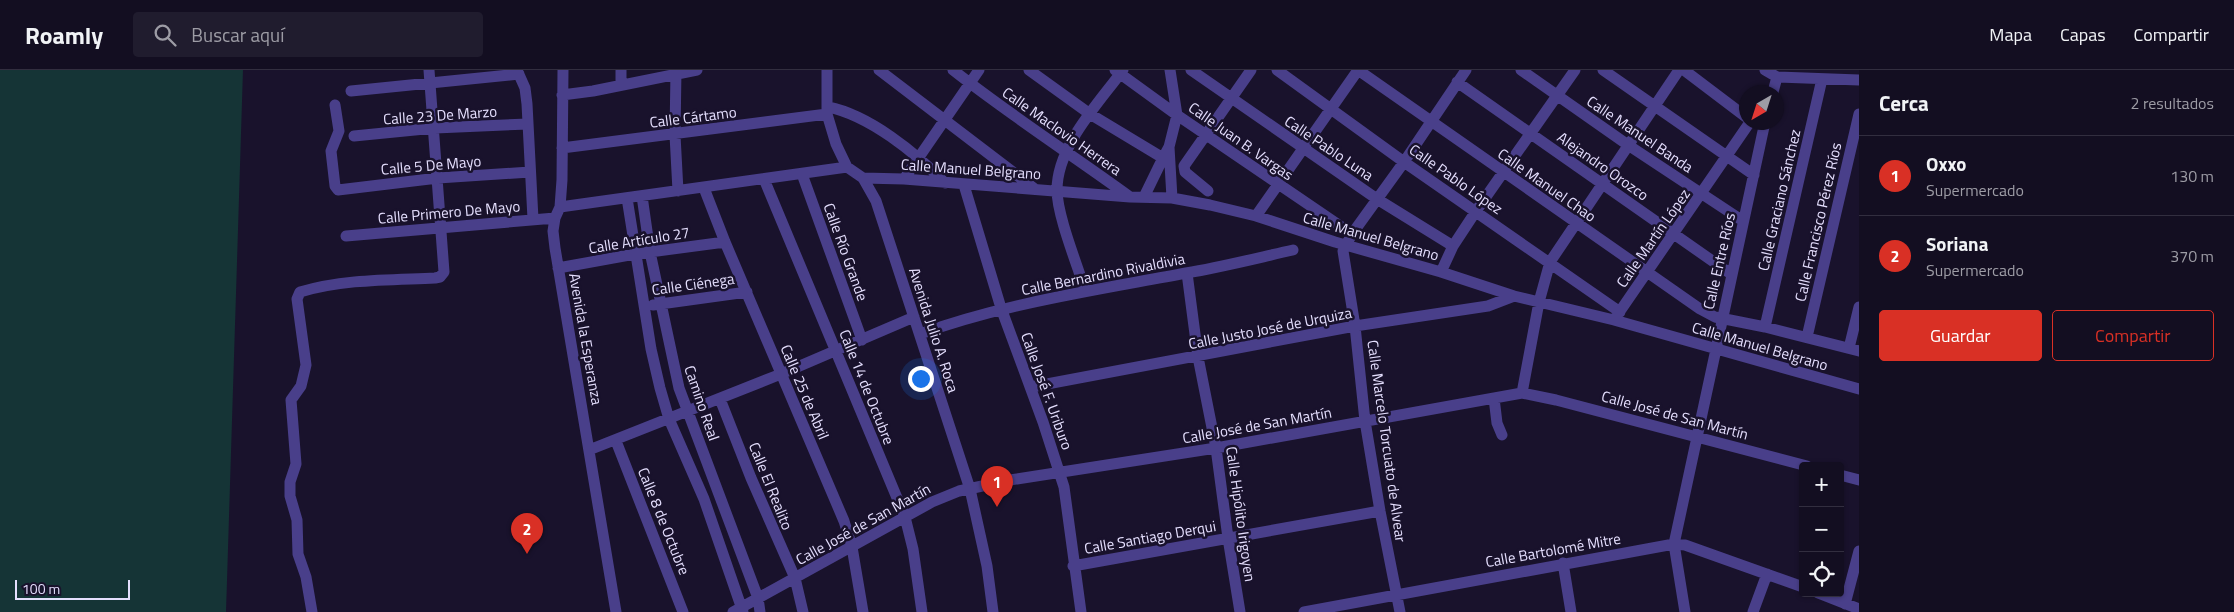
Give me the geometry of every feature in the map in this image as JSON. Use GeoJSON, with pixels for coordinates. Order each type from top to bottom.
{"type":"FeatureCollection","features":[{"type":"Feature","properties":{"kind":"street"},"geometry":{"type":"LineString","coordinates":[[312,612],[306,576],[298,554],[297,520],[290,496],[290,482],[296,464],[291,400],[301,386],[306,365],[297,299],[300,292],[311,289],[356,282],[440,277],[444,272],[435,128],[429,70]]}},
{"type":"Feature","properties":{"kind":"street","name":"Avenida la Esperanza"},"geometry":{"type":"LineString","coordinates":[[563,70],[560,207],[555,218],[553,231],[616,612]]}},
{"type":"Feature","properties":{"kind":"street"},"geometry":{"type":"LineString","coordinates":[[621,70],[621,85]]}},
{"type":"Feature","properties":{"kind":"street"},"geometry":{"type":"LineString","coordinates":[[562,95],[593,91],[676,72],[697,70]]}},
{"type":"Feature","properties":{"kind":"street","name":"Avenida Julio A. Roca"},"geometry":{"type":"LineString","coordinates":[[827,70],[828,111],[836,144],[847,167],[863,178],[876,201],[970,489],[986,566],[992,612]]}},
{"type":"Feature","properties":{"kind":"street"},"geometry":{"type":"LineString","coordinates":[[879,70],[1035,189]]}},
{"type":"Feature","properties":{"kind":"street","name":"Calle Maclovio Herrera"},"geometry":{"type":"LineString","coordinates":[[953,70],[1002,108],[1066,150],[1130,197]]}},
{"type":"Feature","properties":{"kind":"street"},"geometry":{"type":"LineString","coordinates":[[904,179],[919,160],[979,70]]}},
{"type":"Feature","properties":{"kind":"street"},"geometry":{"type":"LineString","coordinates":[[1029,70],[1090,114],[1163,158]]}},
{"type":"Feature","properties":{"kind":"street"},"geometry":{"type":"LineString","coordinates":[[1144,197],[1169,147],[1177,115],[1170,70]]}},
{"type":"Feature","properties":{"kind":"street","name":"Calle Pablo Luna"},"geometry":{"type":"LineString","coordinates":[[1191,70],[1377,199],[1453,246]]}},
{"type":"Feature","properties":{"kind":"street"},"geometry":{"type":"LineString","coordinates":[[1208,191],[1184,170],[1184,166],[1205,133],[1251,70]]}},
{"type":"Feature","properties":{"kind":"street","name":"Calle Pablo López"},"geometry":{"type":"LineString","coordinates":[[1277,70],[1331,107],[1404,162],[1550,262],[1617,316]]}},
{"type":"Feature","properties":{"kind":"street"},"geometry":{"type":"LineString","coordinates":[[1256,216],[1358,70]]}},
{"type":"Feature","properties":{"kind":"street","name":"Calle Manuel Chao"},"geometry":{"type":"LineString","coordinates":[[1358,70],[1700,309],[1721,318],[1807,337],[1854,350]]}},
{"type":"Feature","properties":{"kind":"street"},"geometry":{"type":"LineString","coordinates":[[1345,245],[1466,70]]}},
{"type":"Feature","properties":{"kind":"street","name":"Calle Manuel Banda"},"geometry":{"type":"LineString","coordinates":[[1521,70],[1628,145],[1743,221]]}},
{"type":"Feature","properties":{"kind":"street"},"geometry":{"type":"LineString","coordinates":[[1441,272],[1453,246],[1476,211],[1575,70]]}},
{"type":"Feature","properties":{"kind":"street"},"geometry":{"type":"LineString","coordinates":[[1603,70],[1754,175]]}},
{"type":"Feature","properties":{"kind":"street"},"geometry":{"type":"LineString","coordinates":[[1522,393],[1539,302],[1550,262],[1574,222],[1602,185],[1679,70]]}},
{"type":"Feature","properties":{"kind":"street"},"geometry":{"type":"LineString","coordinates":[[1684,70],[1739,112]]}},
{"type":"Feature","properties":{"kind":"street"},"geometry":{"type":"LineString","coordinates":[[1772,85],[1770,72],[1859,80],[1858,70]]}},
{"type":"Feature","properties":{"kind":"street"},"geometry":{"type":"LineString","coordinates":[[1085,290],[1061,211],[1057,191],[1059,170],[1066,150],[1120,71]]}},
{"type":"Feature","properties":{"kind":"street","name":"Calle Juan B. Vargas"},"geometry":{"type":"LineString","coordinates":[[1120,71],[1177,115],[1352,234]]}},
{"type":"Feature","properties":{"kind":"street"},"geometry":{"type":"LineString","coordinates":[[350,91],[430,84],[518,72],[525,88],[533,219]]}},
{"type":"Feature","properties":{"kind":"street"},"geometry":{"type":"LineString","coordinates":[[676,72],[675,135],[678,190]]}},
{"type":"Feature","properties":{"kind":"street","name":"Calle Graciano Sánchez"},"geometry":{"type":"LineString","coordinates":[[1765,327],[1817,76]]}},
{"type":"Feature","properties":{"kind":"street","name":"Alejandro Orozco"},"geometry":{"type":"LineString","coordinates":[[1457,82],[1731,274]]}},
{"type":"Feature","properties":{"kind":"street","name":"Calle 5 De Mayo"},"geometry":{"type":"LineString","coordinates":[[335,105],[338,131],[332,151],[335,188],[340,190],[438,178],[530,172]]}},
{"type":"Feature","properties":{"kind":"street"},"geometry":{"type":"LineString","coordinates":[[828,111],[845,110],[865,120],[945,182]]}},
{"type":"Feature","properties":{"kind":"street","name":"Calle Cártamo"},"geometry":{"type":"LineString","coordinates":[[562,148],[675,135],[828,111]]}},
{"type":"Feature","properties":{"kind":"street","name":"Calle Francisco Pérez Ríos"},"geometry":{"type":"LineString","coordinates":[[1807,337],[1859,114]]}},
{"type":"Feature","properties":{"kind":"street","name":"Calle 23 De Marzo"},"geometry":{"type":"LineString","coordinates":[[354,136],[435,128],[528,124]]}},
{"type":"Feature","properties":{"kind":"street","name":"Calle Martín López"},"geometry":{"type":"LineString","coordinates":[[1617,316],[1745,130]]}},
{"type":"Feature","properties":{"kind":"street","name":"Calle Entre Ríos"},"geometry":{"type":"LineString","coordinates":[[1685,612],[1674,544],[1716,350],[1721,318],[1763,130]]}},
{"type":"Feature","properties":{"kind":"street"},"geometry":{"type":"LineString","coordinates":[[1169,147],[1172,198]]}},
{"type":"Feature","properties":{"kind":"street"},"geometry":{"type":"LineString","coordinates":[[560,207],[847,167]]}},
{"type":"Feature","properties":{"kind":"street","name":"Calle Río Grande"},"geometry":{"type":"LineString","coordinates":[[802,174],[862,340]]}},
{"type":"Feature","properties":{"kind":"street","name":"Calle Manuel Belgrano"},"geometry":{"type":"LineString","coordinates":[[863,178],[904,179],[1130,197],[1172,198],[1256,216],[1514,296],[1617,316],[1716,350],[1859,389]]}},
{"type":"Feature","properties":{"kind":"street","name":"Calle 14 de Octubre"},"geometry":{"type":"LineString","coordinates":[[764,179],[905,517],[913,549],[922,612]]}},
{"type":"Feature","properties":{"kind":"street","name":"Calle José F. Uriburo"},"geometry":{"type":"LineString","coordinates":[[964,185],[1001,308],[1060,472],[1067,501],[1073,566],[1081,612]]}},
{"type":"Feature","properties":{"kind":"street","name":"Calle 25 de Abril"},"geometry":{"type":"LineString","coordinates":[[704,188],[725,242],[844,521],[852,547],[863,612]]}},
{"type":"Feature","properties":{"kind":"street","name":"Camino Real"},"geometry":{"type":"LineString","coordinates":[[642,196],[650,252],[676,376],[687,413],[758,598],[760,612]]}},
{"type":"Feature","properties":{"kind":"street"},"geometry":{"type":"LineString","coordinates":[[627,198],[656,370],[669,419],[704,499],[740,610]]}},
{"type":"Feature","properties":{"kind":"street","name":"Calle Primero De Mayo"},"geometry":{"type":"LineString","coordinates":[[346,236],[555,218]]}},
{"type":"Feature","properties":{"kind":"street","name":"Calle Artículo 27"},"geometry":{"type":"LineString","coordinates":[[558,268],[635,254],[725,242]]}},
{"type":"Feature","properties":{"kind":"street","name":"Calle Marcelo Torcuato de Alvear"},"geometry":{"type":"LineString","coordinates":[[1345,245],[1343,256],[1355,326],[1365,421],[1400,612]]}},
{"type":"Feature","properties":{"kind":"street","name":"Calle Bernardino Rivaldivia"},"geometry":{"type":"LineString","coordinates":[[920,334],[964,318],[1001,308],[1085,290],[1187,273],[1293,250]]}},
{"type":"Feature","properties":{"kind":"street","name":"Calle Hipólito Irigoyen"},"geometry":{"type":"LineString","coordinates":[[1187,273],[1198,357],[1216,448],[1240,612]]}},
{"type":"Feature","properties":{"kind":"street","name":"Calle Ciénega"},"geometry":{"type":"LineString","coordinates":[[644,306],[747,292]]}},
{"type":"Feature","properties":{"kind":"street","name":"Calle Justo José de Urquiza"},"geometry":{"type":"LineString","coordinates":[[1031,387],[1355,326],[1488,306],[1514,296]]}},
{"type":"Feature","properties":{"kind":"street"},"geometry":{"type":"LineString","coordinates":[[1854,350],[1859,307]]}},
{"type":"Feature","properties":{"kind":"street"},"geometry":{"type":"LineString","coordinates":[[589,450],[687,413],[914,317]]}},
{"type":"Feature","properties":{"kind":"street","name":"Calle José de San Martín"},"geometry":{"type":"LineString","coordinates":[[740,610],[758,598],[905,517],[945,496],[970,489],[1010,480],[1216,448],[1522,393],[1697,436],[1799,464]]}},
{"type":"Feature","properties":{"kind":"street"},"geometry":{"type":"LineString","coordinates":[[1494,398],[1497,423],[1502,435]]}},
{"type":"Feature","properties":{"kind":"street","name":"Calle El Realito"},"geometry":{"type":"LineString","coordinates":[[720,399],[751,478],[795,578],[803,612]]}},
{"type":"Feature","properties":{"kind":"street","name":"Calle 8 de Octubre"},"geometry":{"type":"LineString","coordinates":[[616,441],[684,612]]}},
{"type":"Feature","properties":{"kind":"street"},"geometry":{"type":"LineString","coordinates":[[1844,476],[1859,480]]}},
{"type":"Feature","properties":{"kind":"street","name":"Calle Santiago Derqui"},"geometry":{"type":"LineString","coordinates":[[1073,566],[1380,511]]}},
{"type":"Feature","properties":{"kind":"street","name":"Calle Bartolomé Mitre"},"geometry":{"type":"LineString","coordinates":[[1304,612],[1674,544],[1685,544],[1799,586]]}},
{"type":"Feature","properties":{"kind":"street"},"geometry":{"type":"LineString","coordinates":[[1845,604],[1859,551]]}},
{"type":"Feature","properties":{"kind":"street"},"geometry":{"type":"LineString","coordinates":[[1563,563],[1571,612]]}},
{"type":"Feature","properties":{"kind":"street"},"geometry":{"type":"LineString","coordinates":[[1754,612],[1767,574]]}},
{"type":"Feature","properties":{"kind":"street"},"geometry":{"type":"LineString","coordinates":[[1828,597],[1859,609]]}},
{"type":"Feature","properties":{"kind":"green space"},"geometry":{"type":"Polygon","coordinates":[[[0,70],[243,70],[226,612],[0,612],[0,70]]]}},
{"type":"Feature","properties":{"kind":"place","name":"Oxxo"},"geometry":{"type":"Point","coordinates":[997,507]}},
{"type":"Feature","properties":{"kind":"place","name":"Soriana"},"geometry":{"type":"Point","coordinates":[527,554]}}]}
